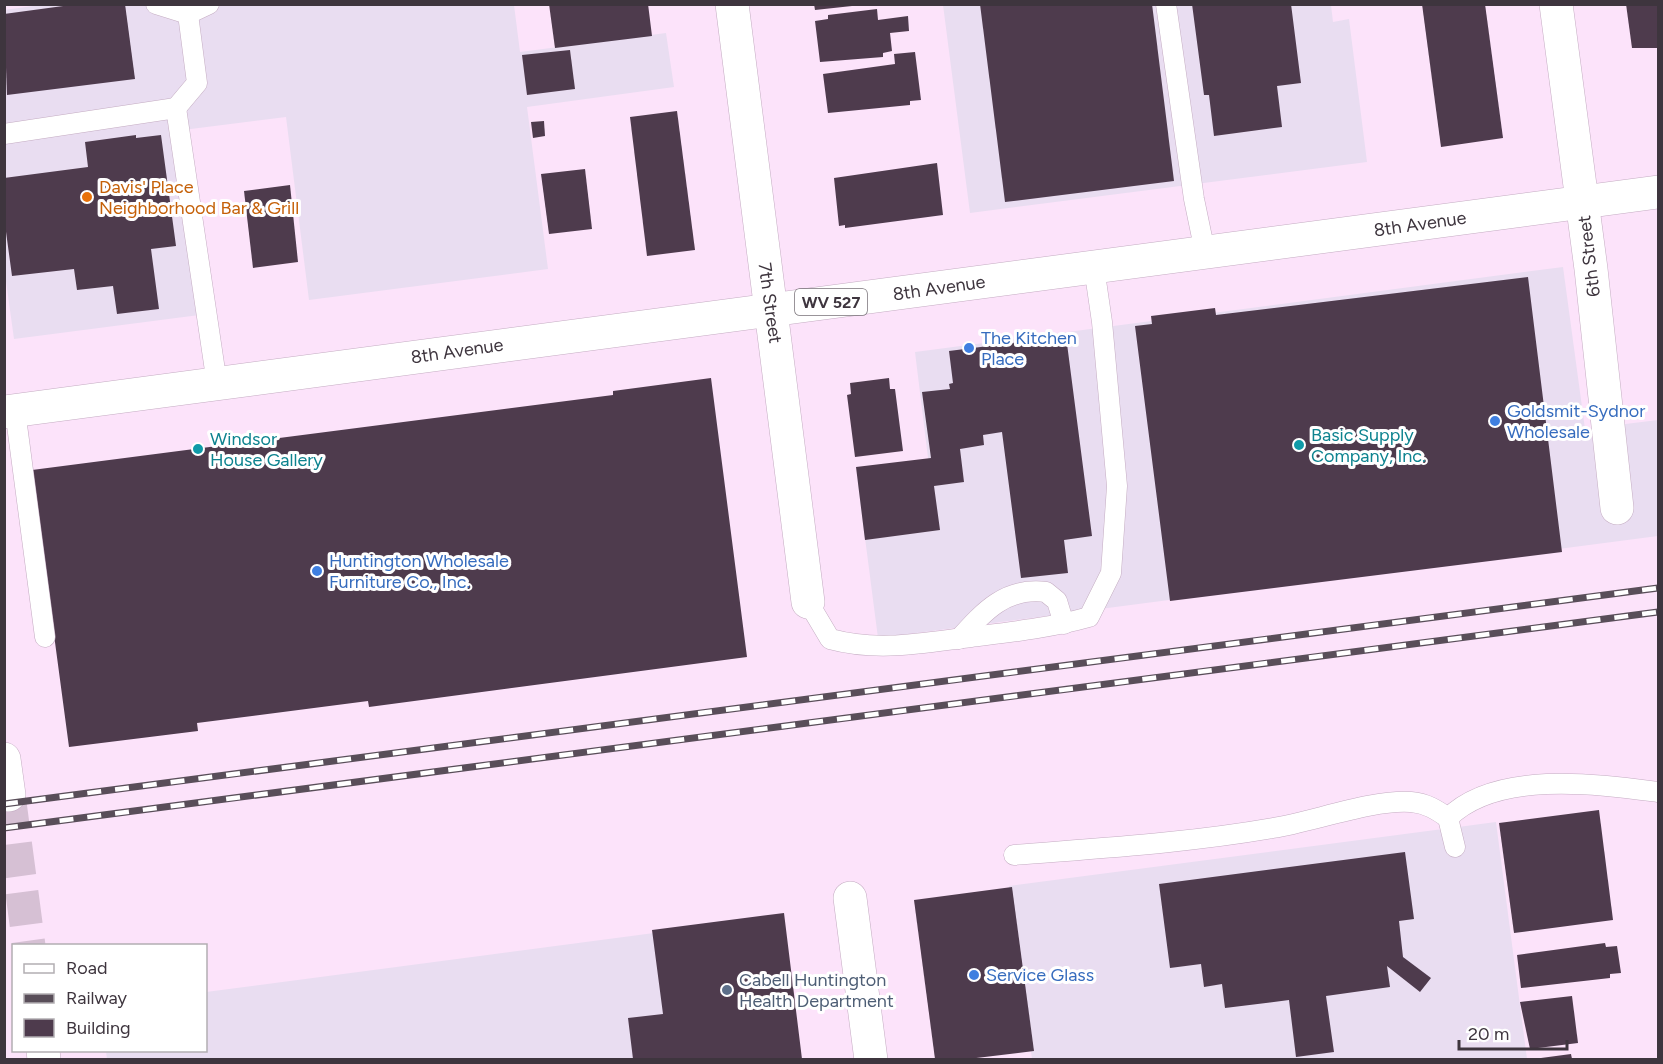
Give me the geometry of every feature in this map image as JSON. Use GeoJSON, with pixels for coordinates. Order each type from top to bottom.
{"type":"FeatureCollection","features":[{"type":"Feature","properties":{"kind":"main road","name":"7th Street"},"geometry":{"type":"LineString","coordinates":[[732,4],[808,602]]}},
{"type":"Feature","properties":{"kind":"main road","name":"6th Street"},"geometry":{"type":"LineString","coordinates":[[1556,4],[1582,202],[1617,508]]}},
{"type":"Feature","properties":{"kind":"main road","name":"8th Avenue"},"geometry":{"type":"LineString","coordinates":[[10,411],[1659,192]]}},
{"type":"Feature","properties":{"kind":"main road"},"geometry":{"type":"LineString","coordinates":[[4,759],[9,795]]}},
{"type":"Feature","properties":{"kind":"main road"},"geometry":{"type":"LineString","coordinates":[[850,898],[871,1059]]}},
{"type":"Feature","properties":{"kind":"lane"},"geometry":{"type":"LineString","coordinates":[[156,4],[188,14],[208,4]]}},
{"type":"Feature","properties":{"kind":"lane"},"geometry":{"type":"LineString","coordinates":[[1166,4],[1194,199],[1205,252]]}},
{"type":"Feature","properties":{"kind":"lane"},"geometry":{"type":"LineString","coordinates":[[4,134],[176,108],[197,83],[188,14]]}},
{"type":"Feature","properties":{"kind":"lane"},"geometry":{"type":"LineString","coordinates":[[176,108],[217,384]]}},
{"type":"Feature","properties":{"kind":"lane"},"geometry":{"type":"LineString","coordinates":[[808,602],[830,639],[854,646],[895,647],[959,639],[1064,624],[1089,616],[1111,573],[1117,486],[1102,322],[1094,267]]}},
{"type":"Feature","properties":{"kind":"lane"},"geometry":{"type":"LineString","coordinates":[[10,411],[45,637]]}},
{"type":"Feature","properties":{"kind":"lane"},"geometry":{"type":"LineString","coordinates":[[959,639],[986,608],[1016,592],[1046,592],[1057,601],[1064,624]]}},
{"type":"Feature","properties":{"kind":"lane"},"geometry":{"type":"LineString","coordinates":[[1448,818],[1476,798],[1512,788],[1591,785],[1659,792]]}},
{"type":"Feature","properties":{"kind":"lane"},"geometry":{"type":"LineString","coordinates":[[1014,855],[1168,844],[1274,828],[1392,803],[1413,802],[1433,808],[1448,818],[1455,847]]}},
{"type":"Feature","properties":{"kind":"shaded area"},"geometry":{"type":"Polygon","coordinates":[[[48,4],[514,5],[520,52],[666,33],[674,87],[527,107],[548,269],[309,300],[286,117],[183,130],[207,314],[14,339],[4,267],[4,10],[48,4]]]}},
{"type":"Feature","properties":{"kind":"shaded area"},"geometry":{"type":"Polygon","coordinates":[[[943,5],[1331,5],[1333,22],[1349,19],[1367,162],[970,213],[943,5]]]}},
{"type":"Feature","properties":{"kind":"shaded area"},"geometry":{"type":"Polygon","coordinates":[[[1563,267],[1585,429],[1658,420],[1658,536],[878,638],[858,484],[930,474],[915,352],[1563,267]]]}},
{"type":"Feature","properties":{"kind":"shaded area"},"geometry":{"type":"Polygon","coordinates":[[[1496,822],[1527,1059],[1032,1059],[1009,886],[1496,822]]]}},
{"type":"Feature","properties":{"kind":"shaded area"},"geometry":{"type":"Polygon","coordinates":[[[782,916],[801,1059],[107,1060],[106,1052],[207,1052],[207,992],[782,916]]]}},
{"type":"Feature","properties":{"kind":"building"},"geometry":{"type":"Polygon","coordinates":[[[78,4],[125,4],[135,79],[7,95],[4,14],[78,4]]]}},
{"type":"Feature","properties":{"kind":"building"},"geometry":{"type":"Polygon","coordinates":[[[549,4],[648,4],[652,36],[555,48],[549,4]]]}},
{"type":"Feature","properties":{"kind":"building"},"geometry":{"type":"Polygon","coordinates":[[[814,4],[852,4],[852,6],[815,10],[814,4]]]}},
{"type":"Feature","properties":{"kind":"building"},"geometry":{"type":"Polygon","coordinates":[[[980,4],[1152,4],[1174,181],[1005,202],[980,4]]]}},
{"type":"Feature","properties":{"kind":"building"},"geometry":{"type":"Polygon","coordinates":[[[1192,4],[1291,4],[1301,83],[1277,86],[1282,127],[1214,136],[1209,95],[1204,95],[1192,4]]]}},
{"type":"Feature","properties":{"kind":"building"},"geometry":{"type":"Polygon","coordinates":[[[1422,4],[1485,4],[1503,138],[1441,147],[1422,4]]]}},
{"type":"Feature","properties":{"kind":"building"},"geometry":{"type":"Polygon","coordinates":[[[1626,4],[1658,4],[1658,48],[1632,48],[1626,4]]]}},
{"type":"Feature","properties":{"kind":"building"},"geometry":{"type":"Polygon","coordinates":[[[877,9],[878,20],[908,16],[909,31],[890,33],[892,51],[883,53],[883,57],[820,62],[815,21],[828,19],[828,15],[877,9]]]}},
{"type":"Feature","properties":{"kind":"building"},"geometry":{"type":"Polygon","coordinates":[[[570,50],[575,89],[527,95],[522,55],[570,50]]]}},
{"type":"Feature","properties":{"kind":"building"},"geometry":{"type":"Polygon","coordinates":[[[915,52],[921,100],[910,101],[910,105],[828,113],[823,74],[895,64],[894,54],[915,52]]]}},
{"type":"Feature","properties":{"kind":"building"},"geometry":{"type":"Polygon","coordinates":[[[677,111],[695,250],[647,256],[630,117],[677,111]]]}},
{"type":"Feature","properties":{"kind":"building"},"geometry":{"type":"Polygon","coordinates":[[[544,121],[545,136],[533,138],[531,122],[544,121]]]}},
{"type":"Feature","properties":{"kind":"building","name":"Davis' Place Neighborhood Bar & Grill"},"geometry":{"type":"Polygon","coordinates":[[[136,135],[136,138],[161,135],[176,246],[151,249],[159,309],[117,314],[113,286],[77,290],[74,269],[12,276],[4,217],[4,178],[88,167],[85,142],[136,135]]]}},
{"type":"Feature","properties":{"kind":"building"},"geometry":{"type":"Polygon","coordinates":[[[937,163],[943,215],[845,228],[845,225],[839,226],[834,178],[937,163]]]}},
{"type":"Feature","properties":{"kind":"building"},"geometry":{"type":"Polygon","coordinates":[[[585,169],[592,229],[549,234],[541,174],[585,169]]]}},
{"type":"Feature","properties":{"kind":"building"},"geometry":{"type":"Polygon","coordinates":[[[290,185],[298,262],[253,268],[244,191],[290,185]]]}},
{"type":"Feature","properties":{"kind":"building"},"geometry":{"type":"Polygon","coordinates":[[[1528,277],[1562,552],[1170,601],[1135,326],[1152,324],[1151,316],[1215,308],[1216,315],[1528,277]]]}},
{"type":"Feature","properties":{"kind":"building"},"geometry":{"type":"Polygon","coordinates":[[[1066,336],[1092,536],[1064,540],[1068,573],[1021,578],[1002,432],[983,435],[984,445],[960,449],[964,482],[934,486],[940,530],[865,540],[856,467],[931,458],[922,392],[950,389],[949,384],[953,383],[949,351],[1066,336]]]}},
{"type":"Feature","properties":{"kind":"building"},"geometry":{"type":"Polygon","coordinates":[[[711,378],[747,657],[369,707],[368,701],[197,723],[198,731],[69,747],[32,470],[613,395],[613,391],[711,378]]]}},
{"type":"Feature","properties":{"kind":"building"},"geometry":{"type":"Polygon","coordinates":[[[889,378],[890,389],[895,389],[903,451],[855,457],[847,395],[851,394],[850,383],[889,378]]]}},
{"type":"Feature","properties":{"kind":"building"},"geometry":{"type":"Polygon","coordinates":[[[1599,810],[1613,920],[1514,933],[1499,823],[1599,810]]]}},
{"type":"Feature","properties":{"kind":"building"},"geometry":{"type":"Polygon","coordinates":[[[1405,852],[1414,919],[1399,921],[1403,957],[1431,978],[1420,992],[1387,966],[1390,987],[1326,996],[1334,1052],[1296,1057],[1289,1000],[1225,1008],[1222,984],[1204,987],[1201,964],[1170,968],[1159,884],[1405,852]]]}},
{"type":"Feature","properties":{"kind":"building","name":"Service Glass"},"geometry":{"type":"Polygon","coordinates":[[[1012,887],[1034,1051],[968,1059],[935,1059],[914,900],[1012,887]]]}},
{"type":"Feature","properties":{"kind":"building","name":"Cabell Huntington Health Department"},"geometry":{"type":"Polygon","coordinates":[[[784,913],[802,1059],[633,1059],[628,1018],[663,1014],[652,930],[784,913]]]}},
{"type":"Feature","properties":{"kind":"building"},"geometry":{"type":"Polygon","coordinates":[[[1605,943],[1606,947],[1617,946],[1621,973],[1610,974],[1610,978],[1521,988],[1517,955],[1605,943]]]}},
{"type":"Feature","properties":{"kind":"building"},"geometry":{"type":"Polygon","coordinates":[[[1572,996],[1578,1043],[1530,1049],[1520,1002],[1572,996]]]}},
{"type":"Feature","properties":{"kind":"building"},"geometry":{"type":"Polygon","coordinates":[[[1571,1054],[1572,1059],[1541,1059],[1541,1058],[1571,1054]]]}},
{"type":"Feature","properties":{"kind":"tunnel"},"geometry":{"type":"LineString","coordinates":[[9,795],[29,944]]}},
{"type":"Feature","properties":{"kind":"railway"},"geometry":{"type":"LineString","coordinates":[[4,804],[1658,588]]}},
{"type":"Feature","properties":{"kind":"railway"},"geometry":{"type":"LineString","coordinates":[[4,828],[1658,612]]}},
{"type":"Feature","properties":{"kind":"place","name":"Davis' Place Neighborhood Bar & Grill"},"geometry":{"type":"Point","coordinates":[87,197]}},
{"type":"Feature","properties":{"kind":"place","name":"The Kitchen Place"},"geometry":{"type":"Point","coordinates":[969,348]}},
{"type":"Feature","properties":{"kind":"place","name":"Goldsmit-Sydnor Wholesale"},"geometry":{"type":"Point","coordinates":[1495,421]}},
{"type":"Feature","properties":{"kind":"place","name":"Basic Supply Company, Inc."},"geometry":{"type":"Point","coordinates":[1299,445]}},
{"type":"Feature","properties":{"kind":"place","name":"Windsor House Gallery"},"geometry":{"type":"Point","coordinates":[198,449]}},
{"type":"Feature","properties":{"kind":"place","name":"Huntington Wholesale Furniture Co., Inc."},"geometry":{"type":"Point","coordinates":[317,571]}},
{"type":"Feature","properties":{"kind":"place","name":"Service Glass"},"geometry":{"type":"Point","coordinates":[974,975]}},
{"type":"Feature","properties":{"kind":"place","name":"Cabell Huntington Health Department"},"geometry":{"type":"Point","coordinates":[727,990]}}]}
